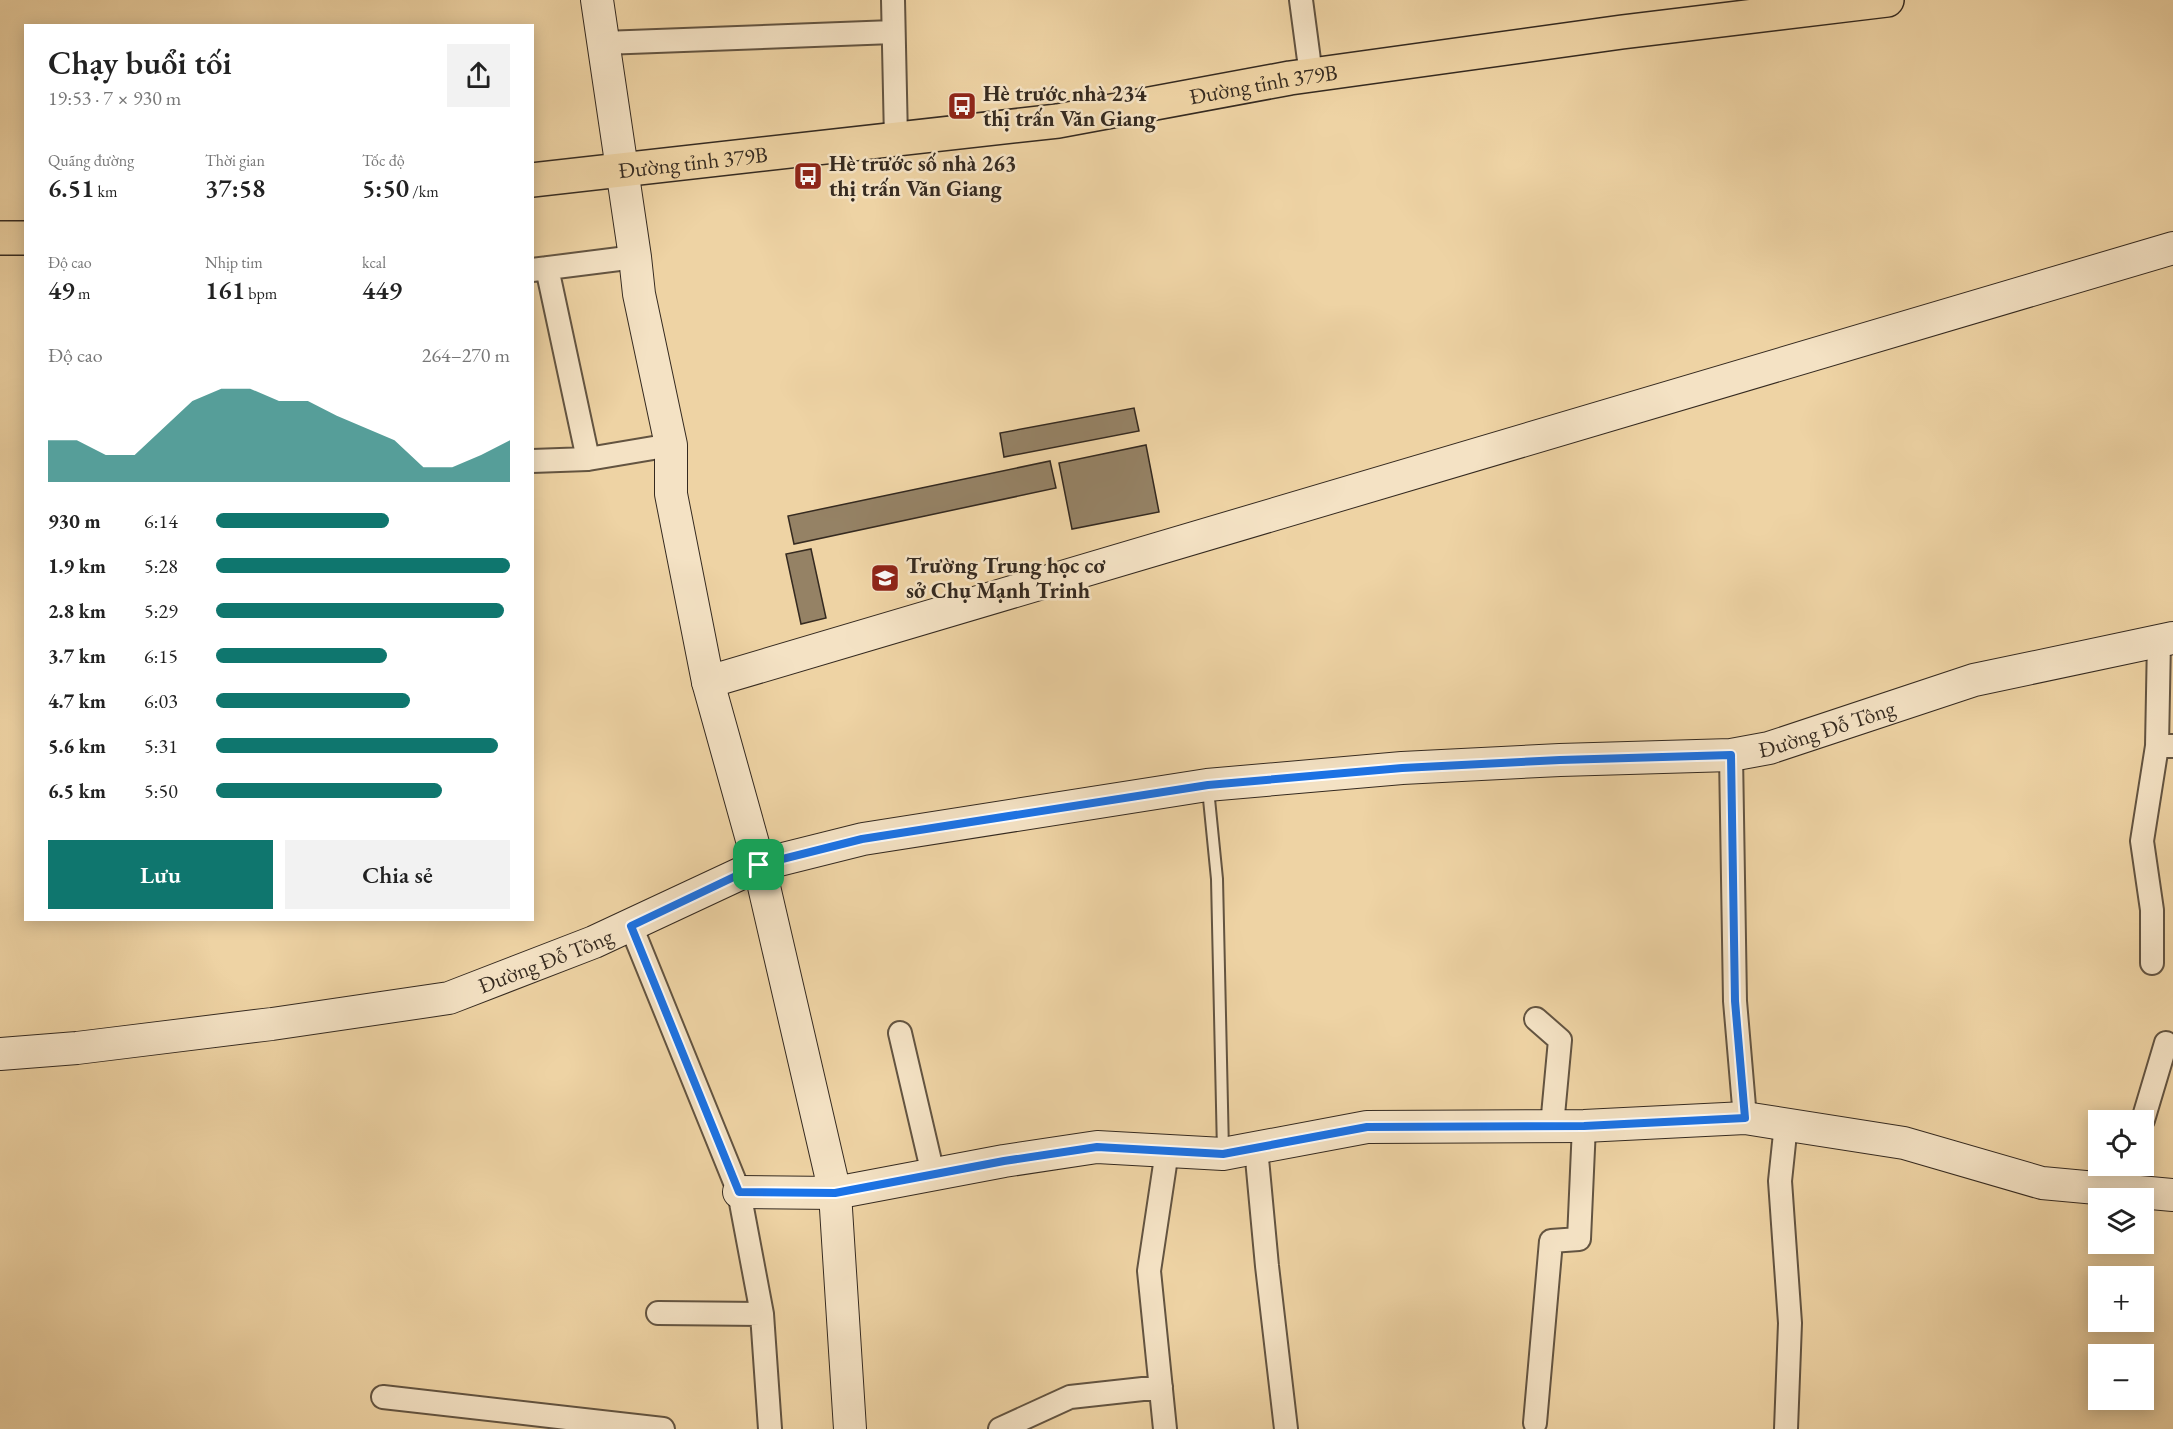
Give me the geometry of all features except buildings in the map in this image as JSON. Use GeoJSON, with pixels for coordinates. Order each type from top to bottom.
{"type":"FeatureCollection","features":[{"type":"Feature","properties":{"kind":"main road","name":"Đường tỉnh 379B"},"geometry":{"type":"LineString","coordinates":[[534,180],[1058,121],[1311,75],[1622,32],[1887,0]]}},
{"type":"Feature","properties":{"kind":"main road"},"geometry":{"type":"LineString","coordinates":[[0,238],[24,237]]}},
{"type":"Feature","properties":{"kind":"street"},"geometry":{"type":"LineString","coordinates":[[597,0],[639,294],[671,445],[671,494],[708,682],[759,865],[835,1193],[850,1429]]}},
{"type":"Feature","properties":{"kind":"street"},"geometry":{"type":"LineString","coordinates":[[892,0],[896,139]]}},
{"type":"Feature","properties":{"kind":"street"},"geometry":{"type":"LineString","coordinates":[[1301,0],[1311,75]]}},
{"type":"Feature","properties":{"kind":"street"},"geometry":{"type":"LineString","coordinates":[[603,44],[893,32]]}},
{"type":"Feature","properties":{"kind":"street"},"geometry":{"type":"LineString","coordinates":[[708,682],[2173,248]]}},
{"type":"Feature","properties":{"kind":"street"},"geometry":{"type":"LineString","coordinates":[[588,459],[540,269],[635,257]]}},
{"type":"Feature","properties":{"kind":"street"},"geometry":{"type":"LineString","coordinates":[[534,461],[588,459],[671,445]]}},
{"type":"Feature","properties":{"kind":"street"},"geometry":{"type":"LineString","coordinates":[[2152,963],[2152,910],[2142,841],[2165,746],[2166,639]]}},
{"type":"Feature","properties":{"kind":"street","name":"Đường Đỗ Tông"},"geometry":{"type":"LineString","coordinates":[[0,1054],[88,1047],[272,1024],[449,998],[594,942],[759,865],[862,839],[1208,785],[1402,768],[1731,755],[1769,748],[1974,680],[2166,639]]}},
{"type":"Feature","properties":{"kind":"street"},"geometry":{"type":"LineString","coordinates":[[1731,755],[1735,1001],[1745,1118]]}},
{"type":"Feature","properties":{"kind":"street"},"geometry":{"type":"LineString","coordinates":[[631,926],[739,1192],[762,1314],[770,1429]]}},
{"type":"Feature","properties":{"kind":"street"},"geometry":{"type":"LineString","coordinates":[[1536,1018],[1560,1040],[1552,1126]]}},
{"type":"Feature","properties":{"kind":"street"},"geometry":{"type":"LineString","coordinates":[[900,1033],[933,1174]]}},
{"type":"Feature","properties":{"kind":"street"},"geometry":{"type":"LineString","coordinates":[[2146,1110],[2166,1043]]}},
{"type":"Feature","properties":{"kind":"street"},"geometry":{"type":"LineString","coordinates":[[739,1192],[835,1193],[1004,1161],[1097,1147],[1223,1154],[1367,1127],[1584,1126],[1745,1118],[1904,1143],[2042,1183],[2127,1178],[2173,1195]]}},
{"type":"Feature","properties":{"kind":"street"},"geometry":{"type":"LineString","coordinates":[[1786,1124],[1780,1182],[1790,1323],[1786,1429]]}},
{"type":"Feature","properties":{"kind":"street"},"geometry":{"type":"LineString","coordinates":[[1535,1423],[1551,1241],[1579,1239],[1584,1126]]}},
{"type":"Feature","properties":{"kind":"street"},"geometry":{"type":"LineString","coordinates":[[1256,1148],[1286,1429]]}},
{"type":"Feature","properties":{"kind":"street"},"geometry":{"type":"LineString","coordinates":[[1165,1429],[1149,1271],[1167,1151]]}},
{"type":"Feature","properties":{"kind":"street"},"geometry":{"type":"LineString","coordinates":[[658,1313],[762,1314]]}},
{"type":"Feature","properties":{"kind":"street"},"geometry":{"type":"LineString","coordinates":[[1000,1429],[1070,1397],[1161,1387]]}},
{"type":"Feature","properties":{"kind":"street"},"geometry":{"type":"LineString","coordinates":[[383,1397],[601,1426],[663,1429]]}},
{"type":"Feature","properties":{"kind":"lane"},"geometry":{"type":"LineString","coordinates":[[1208,785],[1216,879],[1223,1154]]}},
{"type":"Feature","properties":{"kind":"place","name":"Hè trước nhà 234 thị trấn Văn Giang"},"geometry":{"type":"Point","coordinates":[962,106]}},
{"type":"Feature","properties":{"kind":"place","name":"Hè trước số nhà 263 thị trấn Văn Giang"},"geometry":{"type":"Point","coordinates":[808,176]}},
{"type":"Feature","properties":{"kind":"place","name":"Trường Trung học cơ sở Chụ Mạnh Trinh"},"geometry":{"type":"Point","coordinates":[885,578]}},
{"type":"Feature","properties":{"kind":"route"},"geometry":{"type":"LineString","coordinates":[[1731,755],[1735,1001],[1745,1118],[1584,1126],[1367,1127],[1223,1154],[1097,1147],[1004,1161],[835,1193],[739,1192],[631,926],[759,865],[862,839],[1208,785],[1402,768],[1731,755]]}}]}
